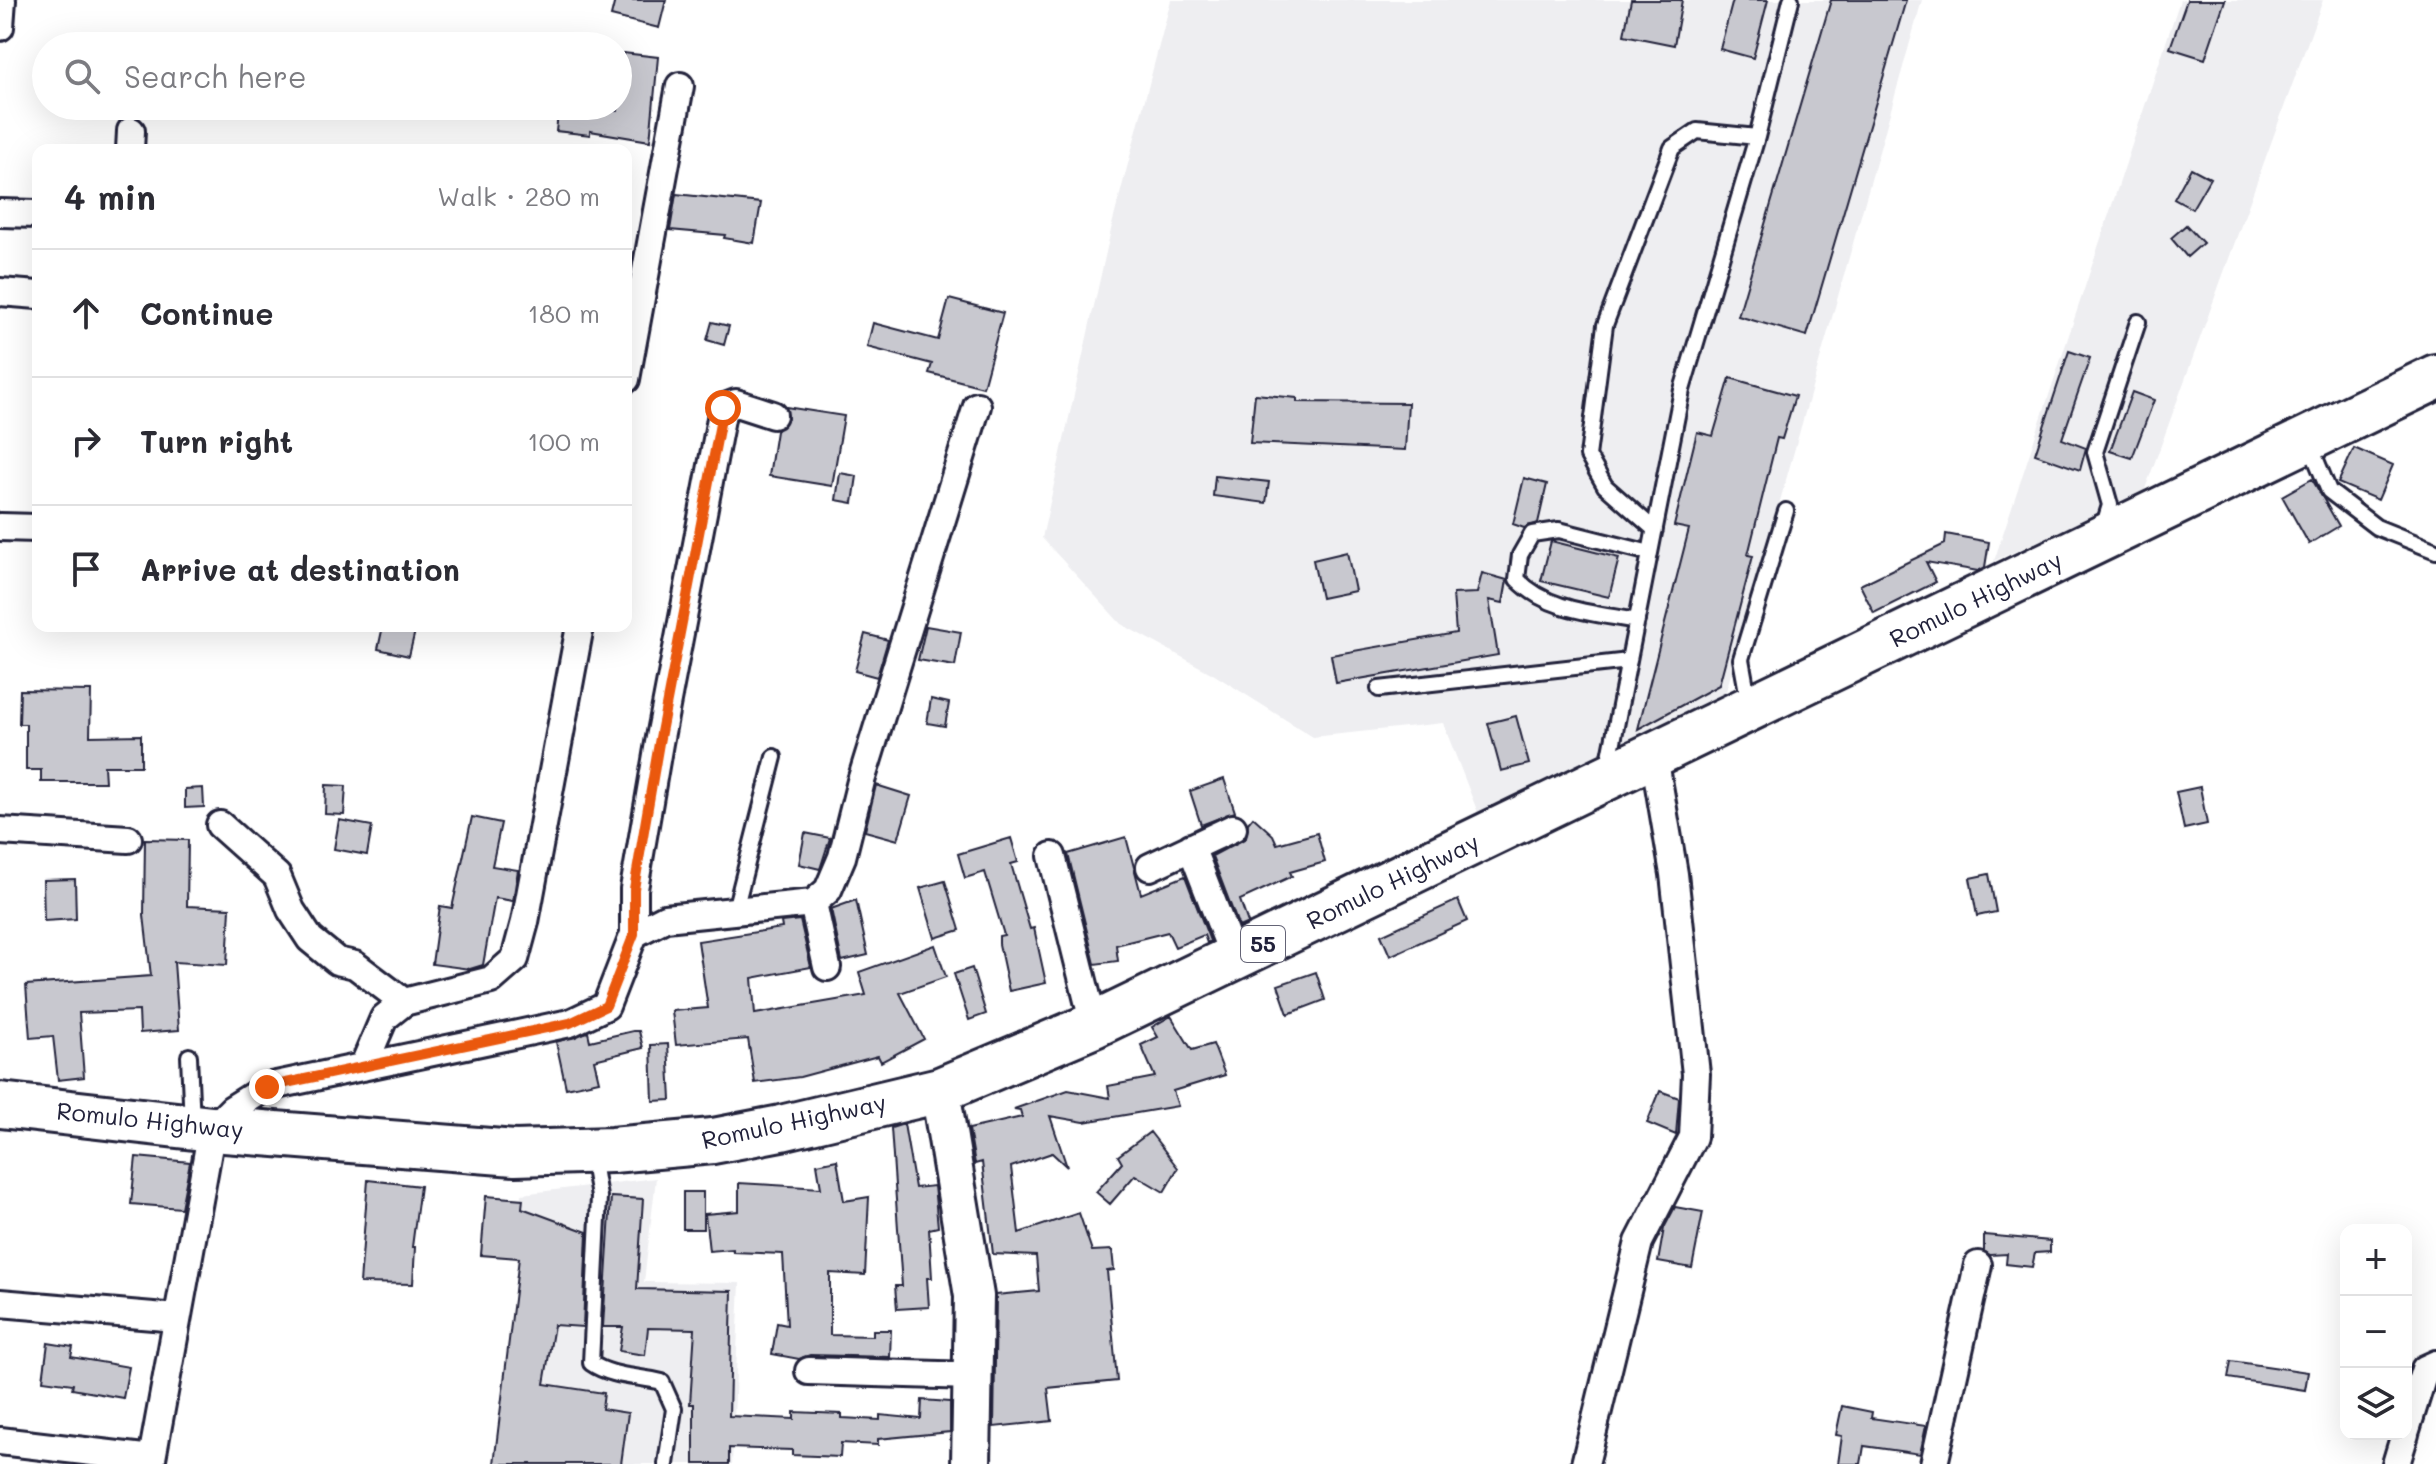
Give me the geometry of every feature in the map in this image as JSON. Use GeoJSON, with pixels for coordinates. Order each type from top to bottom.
{"type":"FeatureCollection","features":[{"type":"Feature","properties":{"kind":"highway","name":"Romulo Highway"},"geometry":{"type":"LineString","coordinates":[[0,1105],[202,1128],[515,1153],[592,1151],[713,1141],[940,1090],[1094,1025],[2436,377]]}},
{"type":"Feature","properties":{"kind":"street"},"geometry":{"type":"LineString","coordinates":[[0,27],[2,0]]}},
{"type":"Feature","properties":{"kind":"street"},"geometry":{"type":"LineString","coordinates":[[632,346],[680,86]]}},
{"type":"Feature","properties":{"kind":"street"},"geometry":{"type":"LineString","coordinates":[[0,213],[32,214]]}},
{"type":"Feature","properties":{"kind":"street"},"geometry":{"type":"LineString","coordinates":[[0,292],[32,295]]}},
{"type":"Feature","properties":{"kind":"street"},"geometry":{"type":"LineString","coordinates":[[0,1441],[151,1462],[177,1318],[202,1128],[267,1087],[570,1023],[606,1006],[634,934],[634,889],[723,408],[736,403],[773,415]]}},
{"type":"Feature","properties":{"kind":"street"},"geometry":{"type":"LineString","coordinates":[[634,934],[665,918],[813,903],[828,890],[842,857],[861,781],[977,406]]}},
{"type":"Feature","properties":{"kind":"street"},"geometry":{"type":"LineString","coordinates":[[0,527],[32,528]]}},
{"type":"Feature","properties":{"kind":"street"},"geometry":{"type":"LineString","coordinates":[[363,1067],[384,1018],[404,1002],[491,980],[515,959],[525,922],[579,632]]}},
{"type":"Feature","properties":{"kind":"street"},"geometry":{"type":"LineString","coordinates":[[1585,1464],[1639,1242],[1693,1137],[1696,1074],[1674,874],[1654,756]]}},
{"type":"Feature","properties":{"kind":"street"},"geometry":{"type":"LineString","coordinates":[[220,825],[277,876],[291,910],[316,945],[337,961],[355,965],[404,1002]]}},
{"type":"Feature","properties":{"kind":"street"},"geometry":{"type":"LineString","coordinates":[[1150,867],[1233,828]]}},
{"type":"Feature","properties":{"kind":"street"},"geometry":{"type":"LineString","coordinates":[[0,831],[128,839]]}},
{"type":"Feature","properties":{"kind":"street"},"geometry":{"type":"LineString","coordinates":[[1191,847],[1234,958]]}},
{"type":"Feature","properties":{"kind":"street"},"geometry":{"type":"LineString","coordinates":[[1052,856],[1094,1025]]}},
{"type":"Feature","properties":{"kind":"street"},"geometry":{"type":"LineString","coordinates":[[813,903],[827,967]]}},
{"type":"Feature","properties":{"kind":"street"},"geometry":{"type":"LineString","coordinates":[[940,1090],[974,1296],[971,1464]]}},
{"type":"Feature","properties":{"kind":"street"},"geometry":{"type":"LineString","coordinates":[[1934,1464],[1978,1265]]}},
{"type":"Feature","properties":{"kind":"street"},"geometry":{"type":"LineString","coordinates":[[0,1303],[177,1318]]}},
{"type":"Feature","properties":{"kind":"street"},"geometry":{"type":"LineString","coordinates":[[2412,1410],[2425,1369],[2436,1364]]}},
{"type":"Feature","properties":{"kind":"street"},"geometry":{"type":"LineString","coordinates":[[809,1371],[972,1376]]}},
{"type":"Feature","properties":{"kind":"street"},"geometry":{"type":"LineString","coordinates":[[2396,1464],[2403,1440]]}},
{"type":"Feature","properties":{"kind":"lane"},"geometry":{"type":"LineString","coordinates":[[1606,780],[1682,390],[1757,137],[1791,0]]}},
{"type":"Feature","properties":{"kind":"lane"},"geometry":{"type":"LineString","coordinates":[[1655,530],[1605,486],[1588,456],[1605,325],[1672,148],[1697,131],[1757,137]]}},
{"type":"Feature","properties":{"kind":"lane"},"geometry":{"type":"LineString","coordinates":[[2100,539],[2110,505],[2095,452],[2138,322]]}},
{"type":"Feature","properties":{"kind":"lane"},"geometry":{"type":"LineString","coordinates":[[2308,439],[2329,491],[2376,527],[2436,551]]}},
{"type":"Feature","properties":{"kind":"lane"},"geometry":{"type":"LineString","coordinates":[[1750,709],[1741,659],[1786,511]]}},
{"type":"Feature","properties":{"kind":"lane"},"geometry":{"type":"LineString","coordinates":[[1637,621],[1567,608],[1531,594],[1517,579],[1520,555],[1532,534],[1559,530],[1650,553]]}},
{"type":"Feature","properties":{"kind":"lane"},"geometry":{"type":"LineString","coordinates":[[1379,689],[1629,661]]}},
{"type":"Feature","properties":{"kind":"lane"},"geometry":{"type":"LineString","coordinates":[[735,910],[774,757]]}},
{"type":"Feature","properties":{"kind":"lane"},"geometry":{"type":"LineString","coordinates":[[189,1056],[202,1128]]}},
{"type":"Feature","properties":{"kind":"lane"},"geometry":{"type":"LineString","coordinates":[[592,1151],[599,1197],[591,1363],[606,1374],[625,1373],[662,1382],[674,1409],[666,1464]]}},
{"type":"Feature","properties":{"kind":"shaded area"},"geometry":{"type":"Polygon","coordinates":[[[1171,0],[1922,0],[1723,702],[1480,818],[1443,723],[1313,737],[1213,674],[1121,624],[1042,538],[1113,221],[1171,0]]]}},
{"type":"Feature","properties":{"kind":"shaded area"},"geometry":{"type":"Polygon","coordinates":[[[2180,0],[2323,0],[2144,492],[1994,561],[2180,0]]]}},
{"type":"Feature","properties":{"kind":"shaded area"},"geometry":{"type":"Polygon","coordinates":[[[656,1178],[644,1282],[740,1283],[732,1464],[503,1464],[521,1194],[656,1178]]]}},
{"type":"Feature","properties":{"kind":"building"},"geometry":{"type":"Polygon","coordinates":[[[615,0],[666,0],[659,28],[611,16],[615,0]]]}},
{"type":"Feature","properties":{"kind":"building"},"geometry":{"type":"Polygon","coordinates":[[[1631,0],[1682,0],[1674,45],[1624,35],[1631,0]]]}},
{"type":"Feature","properties":{"kind":"building"},"geometry":{"type":"Polygon","coordinates":[[[1733,0],[1768,0],[1753,58],[1720,49],[1733,0]]]}},
{"type":"Feature","properties":{"kind":"building"},"geometry":{"type":"Polygon","coordinates":[[[1831,0],[1906,0],[1807,336],[1738,316],[1831,0]]]}},
{"type":"Feature","properties":{"kind":"building"},"geometry":{"type":"Polygon","coordinates":[[[2187,0],[2225,0],[2205,59],[2170,48],[2187,0]]]}},
{"type":"Feature","properties":{"kind":"building"},"geometry":{"type":"Polygon","coordinates":[[[632,54],[658,57],[650,141],[590,131],[590,135],[556,131],[557,120],[632,120],[632,54]]]}},
{"type":"Feature","properties":{"kind":"building"},"geometry":{"type":"Polygon","coordinates":[[[2191,168],[2210,178],[2192,209],[2174,199],[2191,168]]]}},
{"type":"Feature","properties":{"kind":"building"},"geometry":{"type":"Polygon","coordinates":[[[676,194],[761,203],[754,243],[724,238],[725,235],[670,230],[676,194]]]}},
{"type":"Feature","properties":{"kind":"building"},"geometry":{"type":"Polygon","coordinates":[[[2186,225],[2203,243],[2187,257],[2171,238],[2186,225]]]}},
{"type":"Feature","properties":{"kind":"building"},"geometry":{"type":"Polygon","coordinates":[[[949,299],[1003,313],[983,387],[929,373],[932,364],[867,347],[873,323],[938,340],[949,299]]]}},
{"type":"Feature","properties":{"kind":"building"},"geometry":{"type":"Polygon","coordinates":[[[712,322],[729,326],[724,345],[707,340],[712,322]]]}},
{"type":"Feature","properties":{"kind":"building"},"geometry":{"type":"Polygon","coordinates":[[[2069,351],[2090,358],[2062,439],[2086,448],[2080,470],[2035,454],[2069,351]]]}},
{"type":"Feature","properties":{"kind":"building"},"geometry":{"type":"Polygon","coordinates":[[[1730,378],[1795,396],[1782,439],[1777,438],[1748,555],[1753,556],[1719,685],[1638,729],[1689,529],[1674,526],[1697,432],[1713,436],[1730,378]]]}},
{"type":"Feature","properties":{"kind":"building"},"geometry":{"type":"Polygon","coordinates":[[[2132,392],[2154,400],[2132,458],[2110,451],[2132,392]]]}},
{"type":"Feature","properties":{"kind":"building"},"geometry":{"type":"Polygon","coordinates":[[[1255,394],[1297,398],[1297,402],[1408,403],[1405,450],[1250,443],[1255,394]]]}},
{"type":"Feature","properties":{"kind":"building"},"geometry":{"type":"Polygon","coordinates":[[[786,407],[844,416],[832,486],[769,476],[776,431],[788,419],[786,407]]]}},
{"type":"Feature","properties":{"kind":"building"},"geometry":{"type":"Polygon","coordinates":[[[2354,448],[2393,465],[2378,500],[2338,483],[2354,448]]]}},
{"type":"Feature","properties":{"kind":"building"},"geometry":{"type":"Polygon","coordinates":[[[840,473],[857,476],[853,503],[836,500],[840,473]]]}},
{"type":"Feature","properties":{"kind":"building"},"geometry":{"type":"Polygon","coordinates":[[[1215,476],[1269,482],[1266,503],[1213,496],[1215,476]]]}},
{"type":"Feature","properties":{"kind":"building"},"geometry":{"type":"Polygon","coordinates":[[[1524,478],[1547,484],[1538,523],[1524,528],[1513,524],[1524,478]]]}},
{"type":"Feature","properties":{"kind":"building"},"geometry":{"type":"Polygon","coordinates":[[[2312,479],[2339,526],[2309,544],[2282,496],[2312,479]]]}},
{"type":"Feature","properties":{"kind":"building"},"geometry":{"type":"Polygon","coordinates":[[[1946,534],[1989,542],[1985,567],[1978,571],[1926,562],[1936,582],[1874,613],[1860,585],[1945,544],[1946,534]]]}},
{"type":"Feature","properties":{"kind":"building"},"geometry":{"type":"Polygon","coordinates":[[[1551,541],[1619,558],[1609,597],[1541,581],[1551,541]]]}},
{"type":"Feature","properties":{"kind":"building"},"geometry":{"type":"Polygon","coordinates":[[[1347,552],[1355,591],[1321,598],[1313,560],[1347,552]]]}},
{"type":"Feature","properties":{"kind":"building"},"geometry":{"type":"Polygon","coordinates":[[[1482,573],[1507,580],[1503,603],[1489,600],[1498,655],[1336,683],[1331,655],[1456,633],[1453,594],[1477,593],[1482,573]]]}},
{"type":"Feature","properties":{"kind":"building"},"geometry":{"type":"Polygon","coordinates":[[[926,626],[961,632],[955,666],[918,660],[926,626]]]}},
{"type":"Feature","properties":{"kind":"building"},"geometry":{"type":"Polygon","coordinates":[[[382,632],[415,632],[409,656],[378,649],[382,632]]]}},
{"type":"Feature","properties":{"kind":"building"},"geometry":{"type":"Polygon","coordinates":[[[865,634],[888,640],[877,677],[855,671],[865,634]]]}},
{"type":"Feature","properties":{"kind":"building"},"geometry":{"type":"Polygon","coordinates":[[[20,690],[91,691],[90,736],[141,735],[141,766],[104,766],[105,782],[41,782],[41,770],[26,770],[26,724],[19,724],[20,690]]]}},
{"type":"Feature","properties":{"kind":"building"},"geometry":{"type":"Polygon","coordinates":[[[931,699],[949,703],[945,726],[927,723],[931,699]]]}},
{"type":"Feature","properties":{"kind":"building"},"geometry":{"type":"Polygon","coordinates":[[[1516,716],[1529,764],[1501,771],[1488,723],[1516,716]]]}},
{"type":"Feature","properties":{"kind":"building"},"geometry":{"type":"Polygon","coordinates":[[[1224,779],[1235,812],[1201,825],[1190,791],[1224,779]]]}},
{"type":"Feature","properties":{"kind":"building"},"geometry":{"type":"Polygon","coordinates":[[[326,785],[346,786],[344,815],[325,814],[326,785]]]}},
{"type":"Feature","properties":{"kind":"building"},"geometry":{"type":"Polygon","coordinates":[[[876,785],[911,796],[898,840],[865,831],[876,785]]]}},
{"type":"Feature","properties":{"kind":"building"},"geometry":{"type":"Polygon","coordinates":[[[2200,787],[2207,824],[2184,829],[2176,792],[2200,787]]]}},
{"type":"Feature","properties":{"kind":"building"},"geometry":{"type":"Polygon","coordinates":[[[203,788],[204,807],[185,808],[185,789],[203,788]]]}},
{"type":"Feature","properties":{"kind":"building"},"geometry":{"type":"Polygon","coordinates":[[[472,817],[501,823],[492,866],[518,870],[513,901],[495,898],[483,965],[470,969],[432,964],[440,906],[452,908],[472,817]]]}},
{"type":"Feature","properties":{"kind":"building"},"geometry":{"type":"Polygon","coordinates":[[[1253,817],[1273,835],[1277,844],[1317,833],[1325,862],[1290,872],[1292,876],[1240,900],[1248,923],[1239,927],[1212,856],[1246,838],[1248,823],[1253,817]]]}},
{"type":"Feature","properties":{"kind":"building"},"geometry":{"type":"Polygon","coordinates":[[[339,820],[372,826],[367,855],[334,849],[339,820]]]}},
{"type":"Feature","properties":{"kind":"building"},"geometry":{"type":"Polygon","coordinates":[[[805,833],[830,838],[820,869],[799,864],[805,833]]]}},
{"type":"Feature","properties":{"kind":"building"},"geometry":{"type":"Polygon","coordinates":[[[1126,837],[1141,894],[1185,876],[1210,941],[1207,943],[1204,935],[1175,947],[1168,932],[1116,945],[1118,961],[1095,964],[1068,854],[1126,837]]]}},
{"type":"Feature","properties":{"kind":"building"},"geometry":{"type":"Polygon","coordinates":[[[1011,838],[1018,862],[1011,864],[1030,929],[1034,928],[1046,983],[1009,991],[999,944],[999,936],[1004,935],[985,872],[965,878],[958,854],[1011,838]]]}},
{"type":"Feature","properties":{"kind":"building"},"geometry":{"type":"Polygon","coordinates":[[[145,839],[188,840],[187,906],[230,908],[227,965],[174,962],[179,1030],[140,1033],[139,1011],[79,1013],[84,1077],[58,1080],[53,1036],[30,1038],[26,985],[151,976],[144,915],[145,839]]]}},
{"type":"Feature","properties":{"kind":"building"},"geometry":{"type":"Polygon","coordinates":[[[1989,874],[1996,912],[1977,916],[1970,878],[1989,874]]]}},
{"type":"Feature","properties":{"kind":"building"},"geometry":{"type":"Polygon","coordinates":[[[75,879],[76,919],[44,921],[43,880],[75,879]]]}},
{"type":"Feature","properties":{"kind":"building"},"geometry":{"type":"Polygon","coordinates":[[[945,881],[960,930],[935,938],[920,888],[945,881]]]}},
{"type":"Feature","properties":{"kind":"building"},"geometry":{"type":"Polygon","coordinates":[[[856,900],[868,955],[842,961],[831,909],[856,900]]]}},
{"type":"Feature","properties":{"kind":"building"},"geometry":{"type":"Polygon","coordinates":[[[1458,900],[1467,921],[1390,956],[1381,935],[1458,900]]]}},
{"type":"Feature","properties":{"kind":"building"},"geometry":{"type":"Polygon","coordinates":[[[800,920],[811,967],[752,978],[755,1014],[866,995],[859,972],[935,945],[946,977],[900,993],[924,1039],[881,1062],[878,1056],[800,1077],[755,1083],[748,1039],[676,1045],[672,1011],[708,1008],[698,941],[782,928],[781,922],[800,920]]]}},
{"type":"Feature","properties":{"kind":"building"},"geometry":{"type":"Polygon","coordinates":[[[972,968],[986,1014],[969,1020],[954,974],[972,968]]]}},
{"type":"Feature","properties":{"kind":"building"},"geometry":{"type":"Polygon","coordinates":[[[1316,972],[1325,1000],[1288,1014],[1278,985],[1316,972]]]}},
{"type":"Feature","properties":{"kind":"building"},"geometry":{"type":"Polygon","coordinates":[[[1171,1016],[1192,1050],[1213,1044],[1225,1075],[1173,1091],[1178,1106],[1084,1122],[1050,1116],[1067,1167],[1052,1153],[1011,1167],[1019,1233],[1079,1213],[1092,1251],[1112,1250],[1114,1270],[1107,1271],[1117,1381],[1048,1388],[1052,1421],[994,1427],[996,1295],[1039,1291],[1036,1256],[993,1254],[982,1162],[975,1164],[969,1129],[1022,1117],[1020,1110],[1014,1109],[1068,1090],[1110,1098],[1108,1086],[1155,1077],[1141,1045],[1158,1037],[1152,1027],[1171,1016]]]}},
{"type":"Feature","properties":{"kind":"building"},"geometry":{"type":"Polygon","coordinates":[[[639,1031],[643,1048],[594,1060],[599,1081],[566,1088],[556,1042],[588,1032],[590,1041],[639,1031]]]}},
{"type":"Feature","properties":{"kind":"building"},"geometry":{"type":"Polygon","coordinates":[[[668,1044],[671,1100],[653,1101],[651,1045],[668,1044]]]}},
{"type":"Feature","properties":{"kind":"building"},"geometry":{"type":"Polygon","coordinates":[[[1660,1091],[1679,1098],[1676,1135],[1647,1123],[1660,1091]]]}},
{"type":"Feature","properties":{"kind":"building"},"geometry":{"type":"Polygon","coordinates":[[[904,1124],[915,1188],[934,1186],[938,1227],[929,1229],[932,1278],[927,1278],[929,1307],[897,1309],[895,1286],[902,1286],[891,1128],[904,1124]]]}},
{"type":"Feature","properties":{"kind":"building"},"geometry":{"type":"Polygon","coordinates":[[[1150,1132],[1178,1168],[1164,1192],[1135,1175],[1110,1204],[1096,1192],[1122,1163],[1118,1156],[1150,1132]]]}},
{"type":"Feature","properties":{"kind":"building"},"geometry":{"type":"Polygon","coordinates":[[[136,1157],[190,1162],[181,1208],[131,1204],[136,1157]]]}},
{"type":"Feature","properties":{"kind":"building"},"geometry":{"type":"Polygon","coordinates":[[[837,1160],[844,1201],[869,1197],[865,1275],[830,1273],[830,1335],[873,1336],[873,1330],[891,1330],[890,1357],[810,1355],[799,1359],[772,1354],[777,1323],[787,1325],[783,1254],[733,1252],[733,1249],[709,1251],[705,1214],[739,1211],[739,1183],[821,1188],[817,1164],[837,1160]]]}},
{"type":"Feature","properties":{"kind":"building"},"geometry":{"type":"Polygon","coordinates":[[[368,1180],[420,1186],[412,1247],[415,1247],[413,1284],[360,1283],[368,1180]]]}},
{"type":"Feature","properties":{"kind":"building"},"geometry":{"type":"Polygon","coordinates":[[[683,1192],[703,1192],[703,1229],[683,1229],[683,1192]]]}},
{"type":"Feature","properties":{"kind":"building"},"geometry":{"type":"Polygon","coordinates":[[[486,1196],[523,1199],[522,1208],[587,1232],[583,1327],[554,1325],[544,1384],[604,1393],[602,1409],[628,1413],[621,1464],[494,1464],[519,1258],[481,1255],[486,1196]]]}},
{"type":"Feature","properties":{"kind":"building"},"geometry":{"type":"Polygon","coordinates":[[[611,1197],[643,1199],[637,1289],[732,1291],[729,1416],[794,1419],[794,1412],[842,1414],[842,1418],[880,1420],[880,1415],[921,1419],[922,1400],[950,1402],[950,1432],[878,1439],[878,1445],[841,1443],[840,1457],[792,1455],[792,1450],[729,1448],[729,1464],[694,1464],[694,1404],[690,1404],[695,1329],[648,1328],[645,1355],[619,1351],[623,1327],[603,1327],[611,1197]]]}},
{"type":"Feature","properties":{"kind":"building"},"geometry":{"type":"Polygon","coordinates":[[[1675,1207],[1703,1212],[1692,1268],[1658,1262],[1664,1228],[1675,1207]]]}},
{"type":"Feature","properties":{"kind":"building"},"geometry":{"type":"Polygon","coordinates":[[[1984,1235],[2050,1241],[2050,1252],[2035,1253],[2032,1267],[2006,1264],[2007,1254],[1990,1255],[1984,1251],[1984,1235]]]}},
{"type":"Feature","properties":{"kind":"building"},"geometry":{"type":"Polygon","coordinates":[[[48,1343],[73,1347],[71,1357],[129,1367],[123,1398],[72,1389],[73,1384],[43,1380],[48,1343]]]}},
{"type":"Feature","properties":{"kind":"building"},"geometry":{"type":"Polygon","coordinates":[[[2231,1361],[2308,1372],[2305,1390],[2228,1378],[2231,1361]]]}},
{"type":"Feature","properties":{"kind":"building"},"geometry":{"type":"Polygon","coordinates":[[[1842,1406],[1872,1412],[1871,1418],[1926,1426],[1920,1454],[1864,1446],[1861,1464],[1838,1464],[1842,1436],[1836,1435],[1842,1406]]]}},
{"type":"Feature","properties":{"kind":"route"},"geometry":{"type":"LineString","coordinates":[[267,1087],[570,1023],[606,1006],[634,934],[634,889],[723,408]]}}]}
